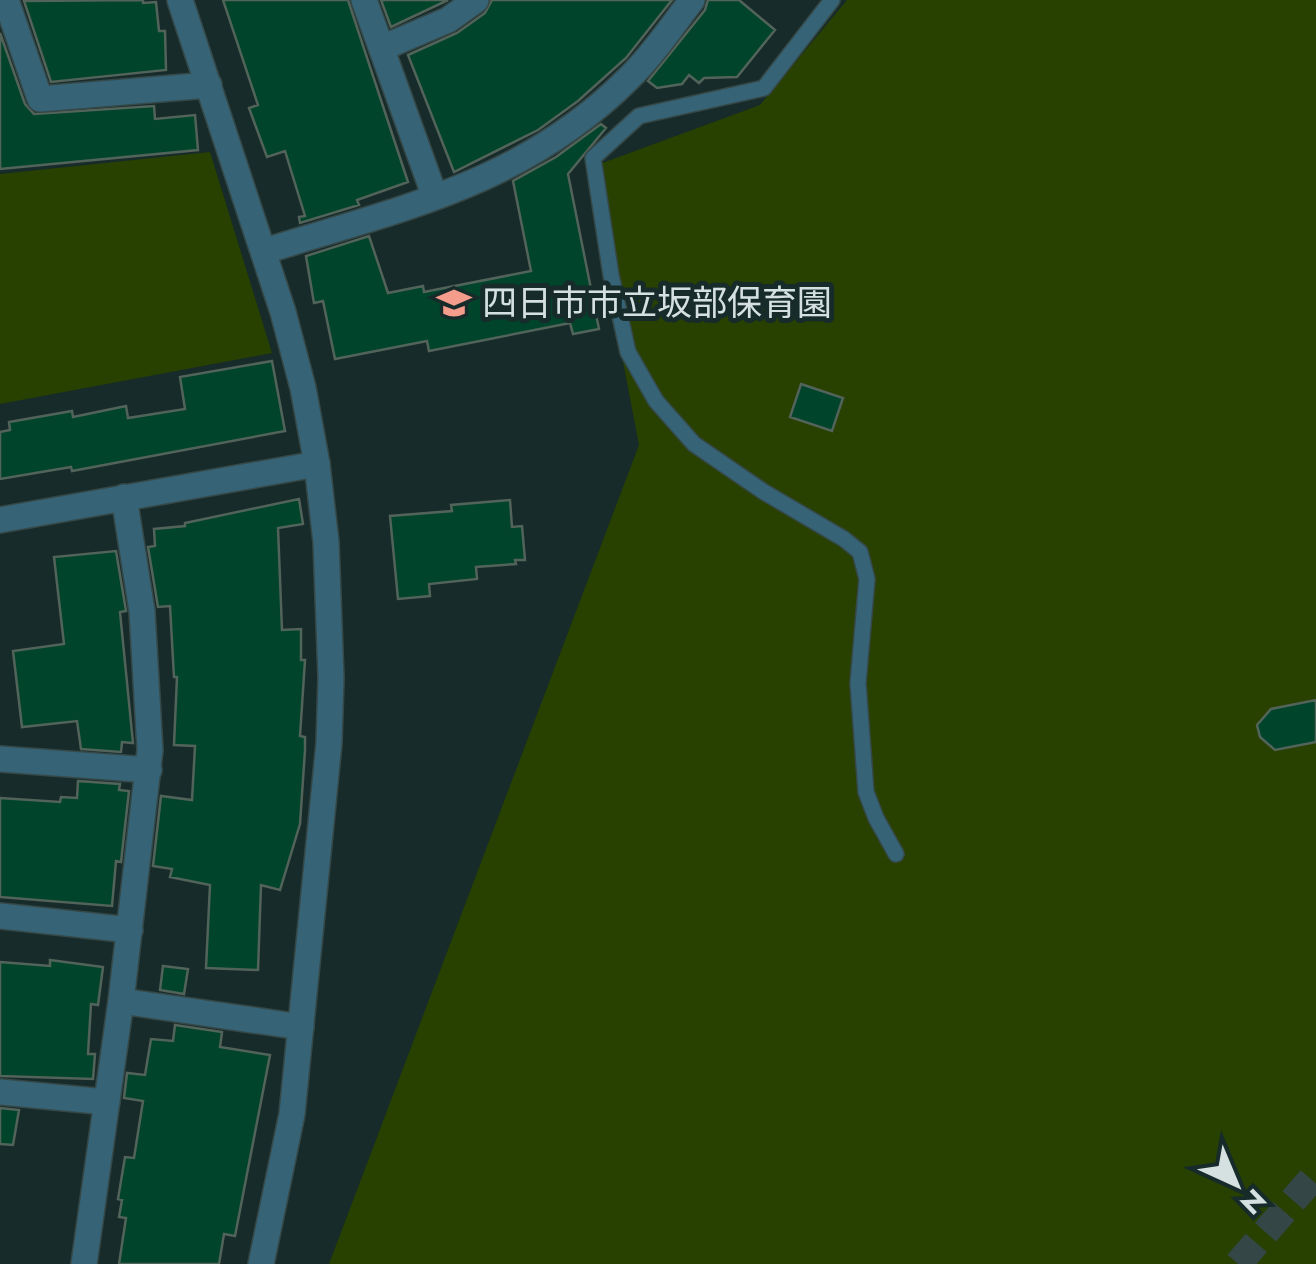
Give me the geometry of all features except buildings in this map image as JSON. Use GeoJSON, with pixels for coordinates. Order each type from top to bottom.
{"type":"FeatureCollection","features":[{"type":"Feature","properties":{"kind":"street"},"geometry":{"type":"LineString","coordinates":[[6,0],[40,99],[210,86]]}},
{"type":"Feature","properties":{"kind":"street"},"geometry":{"type":"LineString","coordinates":[[180,0],[265,251],[303,388],[326,542],[332,678],[329,743],[292,1114],[260,1264]]}},
{"type":"Feature","properties":{"kind":"street"},"geometry":{"type":"LineString","coordinates":[[364,0],[434,197]]}},
{"type":"Feature","properties":{"kind":"street"},"geometry":{"type":"LineString","coordinates":[[382,48],[448,20],[476,0]]}},
{"type":"Feature","properties":{"kind":"street"},"geometry":{"type":"LineString","coordinates":[[265,251],[434,197],[507,169],[575,126],[632,76],[692,0]]}},
{"type":"Feature","properties":{"kind":"street"},"geometry":{"type":"LineString","coordinates":[[0,520],[317,464]]}},
{"type":"Feature","properties":{"kind":"street"},"geometry":{"type":"LineString","coordinates":[[84,1264],[150,770],[151,728],[142,611],[124,497]]}},
{"type":"Feature","properties":{"kind":"street"},"geometry":{"type":"LineString","coordinates":[[0,759],[150,770]]}},
{"type":"Feature","properties":{"kind":"street"},"geometry":{"type":"LineString","coordinates":[[0,916],[130,930]]}},
{"type":"Feature","properties":{"kind":"street"},"geometry":{"type":"LineString","coordinates":[[121,1001],[302,1027]]}},
{"type":"Feature","properties":{"kind":"street"},"geometry":{"type":"LineString","coordinates":[[0,1092],[107,1102]]}},
{"type":"Feature","properties":{"kind":"lane"},"geometry":{"type":"LineString","coordinates":[[832,0],[764,88],[638,116],[593,158],[628,352],[656,401],[694,444],[860,552],[867,579],[858,683],[866,792],[896,854]]}},
{"type":"Feature","properties":{"kind":"green space"},"geometry":{"type":"Polygon","coordinates":[[[847,0],[1316,0],[1316,1264],[329,1264],[639,445],[586,169],[760,105],[847,0]]]}},
{"type":"Feature","properties":{"kind":"green space"},"geometry":{"type":"Polygon","coordinates":[[[210,152],[272,353],[0,404],[0,174],[210,152]]]}},
{"type":"Feature","properties":{"kind":"tunnel"},"geometry":{"type":"LineString","coordinates":[[1238,1264],[1316,1174]]}},
{"type":"Feature","properties":{"kind":"place","name":"四日市市立坂部保育園"},"geometry":{"type":"Point","coordinates":[454,303]}}]}
